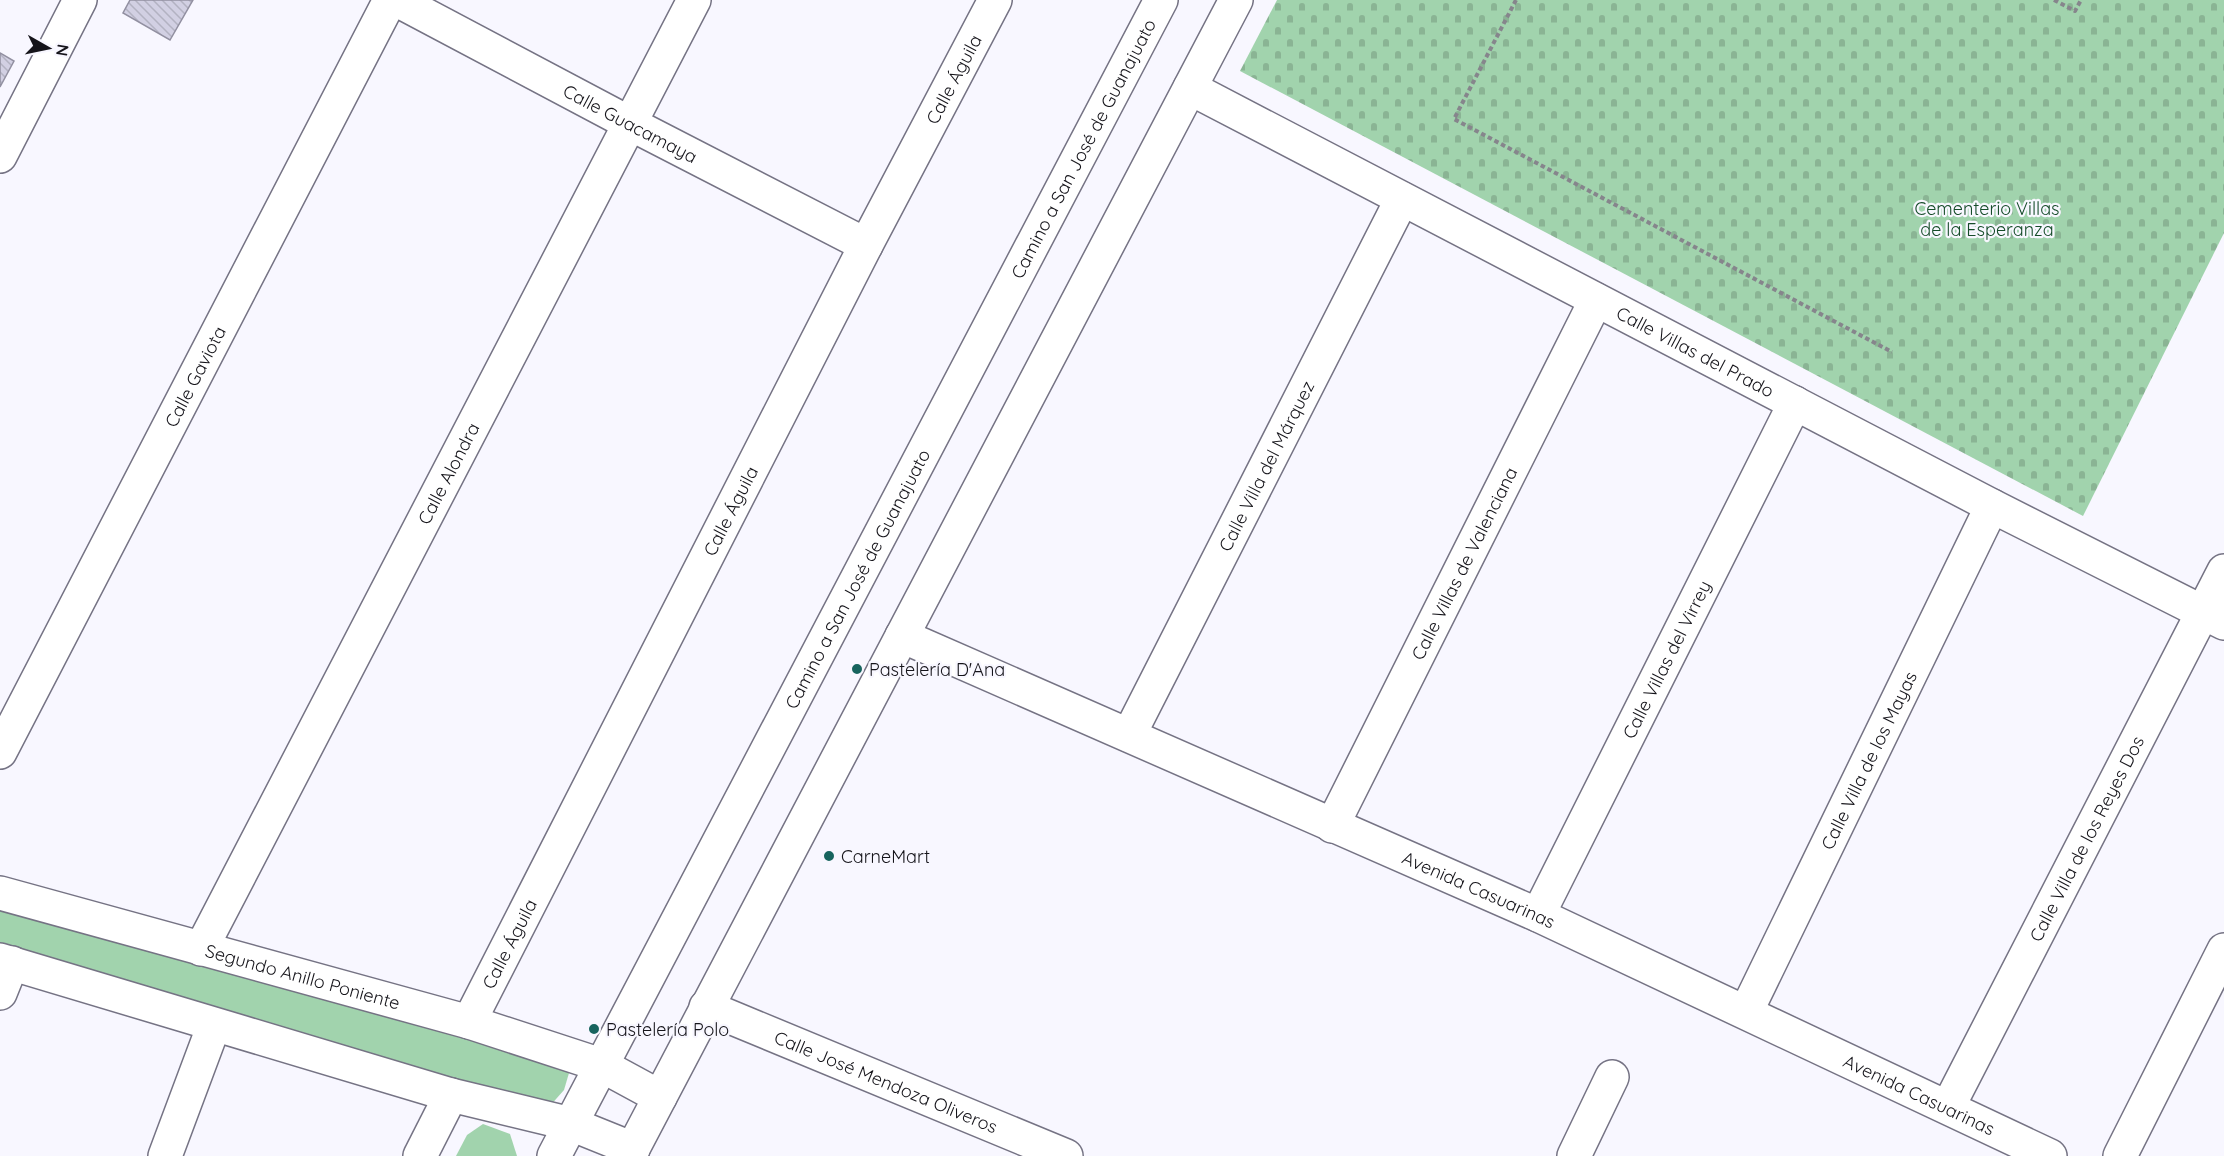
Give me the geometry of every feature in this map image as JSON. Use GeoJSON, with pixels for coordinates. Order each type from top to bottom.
{"type":"FeatureCollection","features":[{"type":"Feature","properties":{"kind":"street"},"geometry":{"type":"LineString","coordinates":[[0,156],[80,0]]}},
{"type":"Feature","properties":{"kind":"street","name":"Calle Gaviota"},"geometry":{"type":"LineString","coordinates":[[0,752],[390,0]]}},
{"type":"Feature","properties":{"kind":"street","name":"Calle Guacamaya"},"geometry":{"type":"LineString","coordinates":[[397,0],[866,245]]}},
{"type":"Feature","properties":{"kind":"street","name":"Calle Alondra"},"geometry":{"type":"LineString","coordinates":[[201,949],[694,0]]}},
{"type":"Feature","properties":{"kind":"street","name":"Calle Águila"},"geometry":{"type":"LineString","coordinates":[[469,1022],[866,245],[994,0]]}},
{"type":"Feature","properties":{"kind":"street","name":"Camino a San José de Guanajuato"},"geometry":{"type":"LineString","coordinates":[[554,1156],[1161,0]]}},
{"type":"Feature","properties":{"kind":"street"},"geometry":{"type":"LineString","coordinates":[[0,993],[6,961],[451,1095],[571,1124],[631,1152],[1236,0]]}},
{"type":"Feature","properties":{"kind":"street","name":"Calle Villas del Prado"},"geometry":{"type":"LineString","coordinates":[[1190,88],[1992,506],[2214,618]]}},
{"type":"Feature","properties":{"kind":"street","name":"Calle Villa del Márquez"},"geometry":{"type":"LineString","coordinates":[[1129,735],[1402,199]]}},
{"type":"Feature","properties":{"kind":"street","name":"Calle Villas de Valenciana"},"geometry":{"type":"LineString","coordinates":[[1332,826],[1596,300]]}},
{"type":"Feature","properties":{"kind":"street","name":"Calle Villas del Virrey"},"geometry":{"type":"LineString","coordinates":[[1538,915],[1795,403]]}},
{"type":"Feature","properties":{"kind":"street","name":"Calle Villa de los Mayas"},"geometry":{"type":"LineString","coordinates":[[1746,1012],[1992,506]]}},
{"type":"Feature","properties":{"kind":"street","name":"Calle Villa de los Reyes Dos"},"geometry":{"type":"LineString","coordinates":[[1948,1107],[2214,618],[2224,572]]}},
{"type":"Feature","properties":{"kind":"street","name":"Avenida Casuarinas"},"geometry":{"type":"LineString","coordinates":[[902,636],[1538,915],[2050,1156]]}},
{"type":"Feature","properties":{"kind":"street","name":"Segundo Anillo Poniente"},"geometry":{"type":"LineString","coordinates":[[0,893],[469,1022],[601,1065],[660,1097]]}},
{"type":"Feature","properties":{"kind":"street"},"geometry":{"type":"LineString","coordinates":[[2120,1156],[2224,950]]}},
{"type":"Feature","properties":{"kind":"street","name":"Calle José Mendoza Oliveros"},"geometry":{"type":"LineString","coordinates":[[706,1007],[1066,1156]]}},
{"type":"Feature","properties":{"kind":"street"},"geometry":{"type":"LineString","coordinates":[[165,1156],[214,1025]]}},
{"type":"Feature","properties":{"kind":"street"},"geometry":{"type":"LineString","coordinates":[[1574,1156],[1612,1077]]}},
{"type":"Feature","properties":{"kind":"street"},"geometry":{"type":"LineString","coordinates":[[420,1156],[451,1095]]}},
{"type":"Feature","properties":{"kind":"path"},"geometry":{"type":"LineString","coordinates":[[1516,0],[1454,119],[1893,352]]}},
{"type":"Feature","properties":{"kind":"path"},"geometry":{"type":"LineString","coordinates":[[2054,0],[2075,11],[2081,0]]}},
{"type":"Feature","properties":{"kind":"green space","name":"Cementerio Villas de la Esperanza"},"geometry":{"type":"Polygon","coordinates":[[[1277,0],[2224,0],[2224,233],[2083,516],[1240,71],[1277,0]]]}},
{"type":"Feature","properties":{"kind":"green space"},"geometry":{"type":"Polygon","coordinates":[[[0,901],[551,1055],[569,1073],[564,1090],[549,1107],[0,948],[0,901]]]}},
{"type":"Feature","properties":{"kind":"green space"},"geometry":{"type":"Polygon","coordinates":[[[483,1124],[510,1134],[517,1156],[456,1156],[467,1135],[483,1124]]]}},
{"type":"Feature","properties":{"kind":"building"},"geometry":{"type":"Polygon","coordinates":[[[130,0],[193,0],[170,40],[123,13],[130,0]]]}},
{"type":"Feature","properties":{"kind":"building"},"geometry":{"type":"Polygon","coordinates":[[[0,53],[14,61],[0,87],[0,53]]]}},
{"type":"Feature","properties":{"kind":"place","name":"Pastelería D'Ana"},"geometry":{"type":"Point","coordinates":[857,669]}},
{"type":"Feature","properties":{"kind":"place","name":"CarneMart"},"geometry":{"type":"Point","coordinates":[829,856]}},
{"type":"Feature","properties":{"kind":"place","name":"Pastelería Polo"},"geometry":{"type":"Point","coordinates":[594,1029]}}]}
